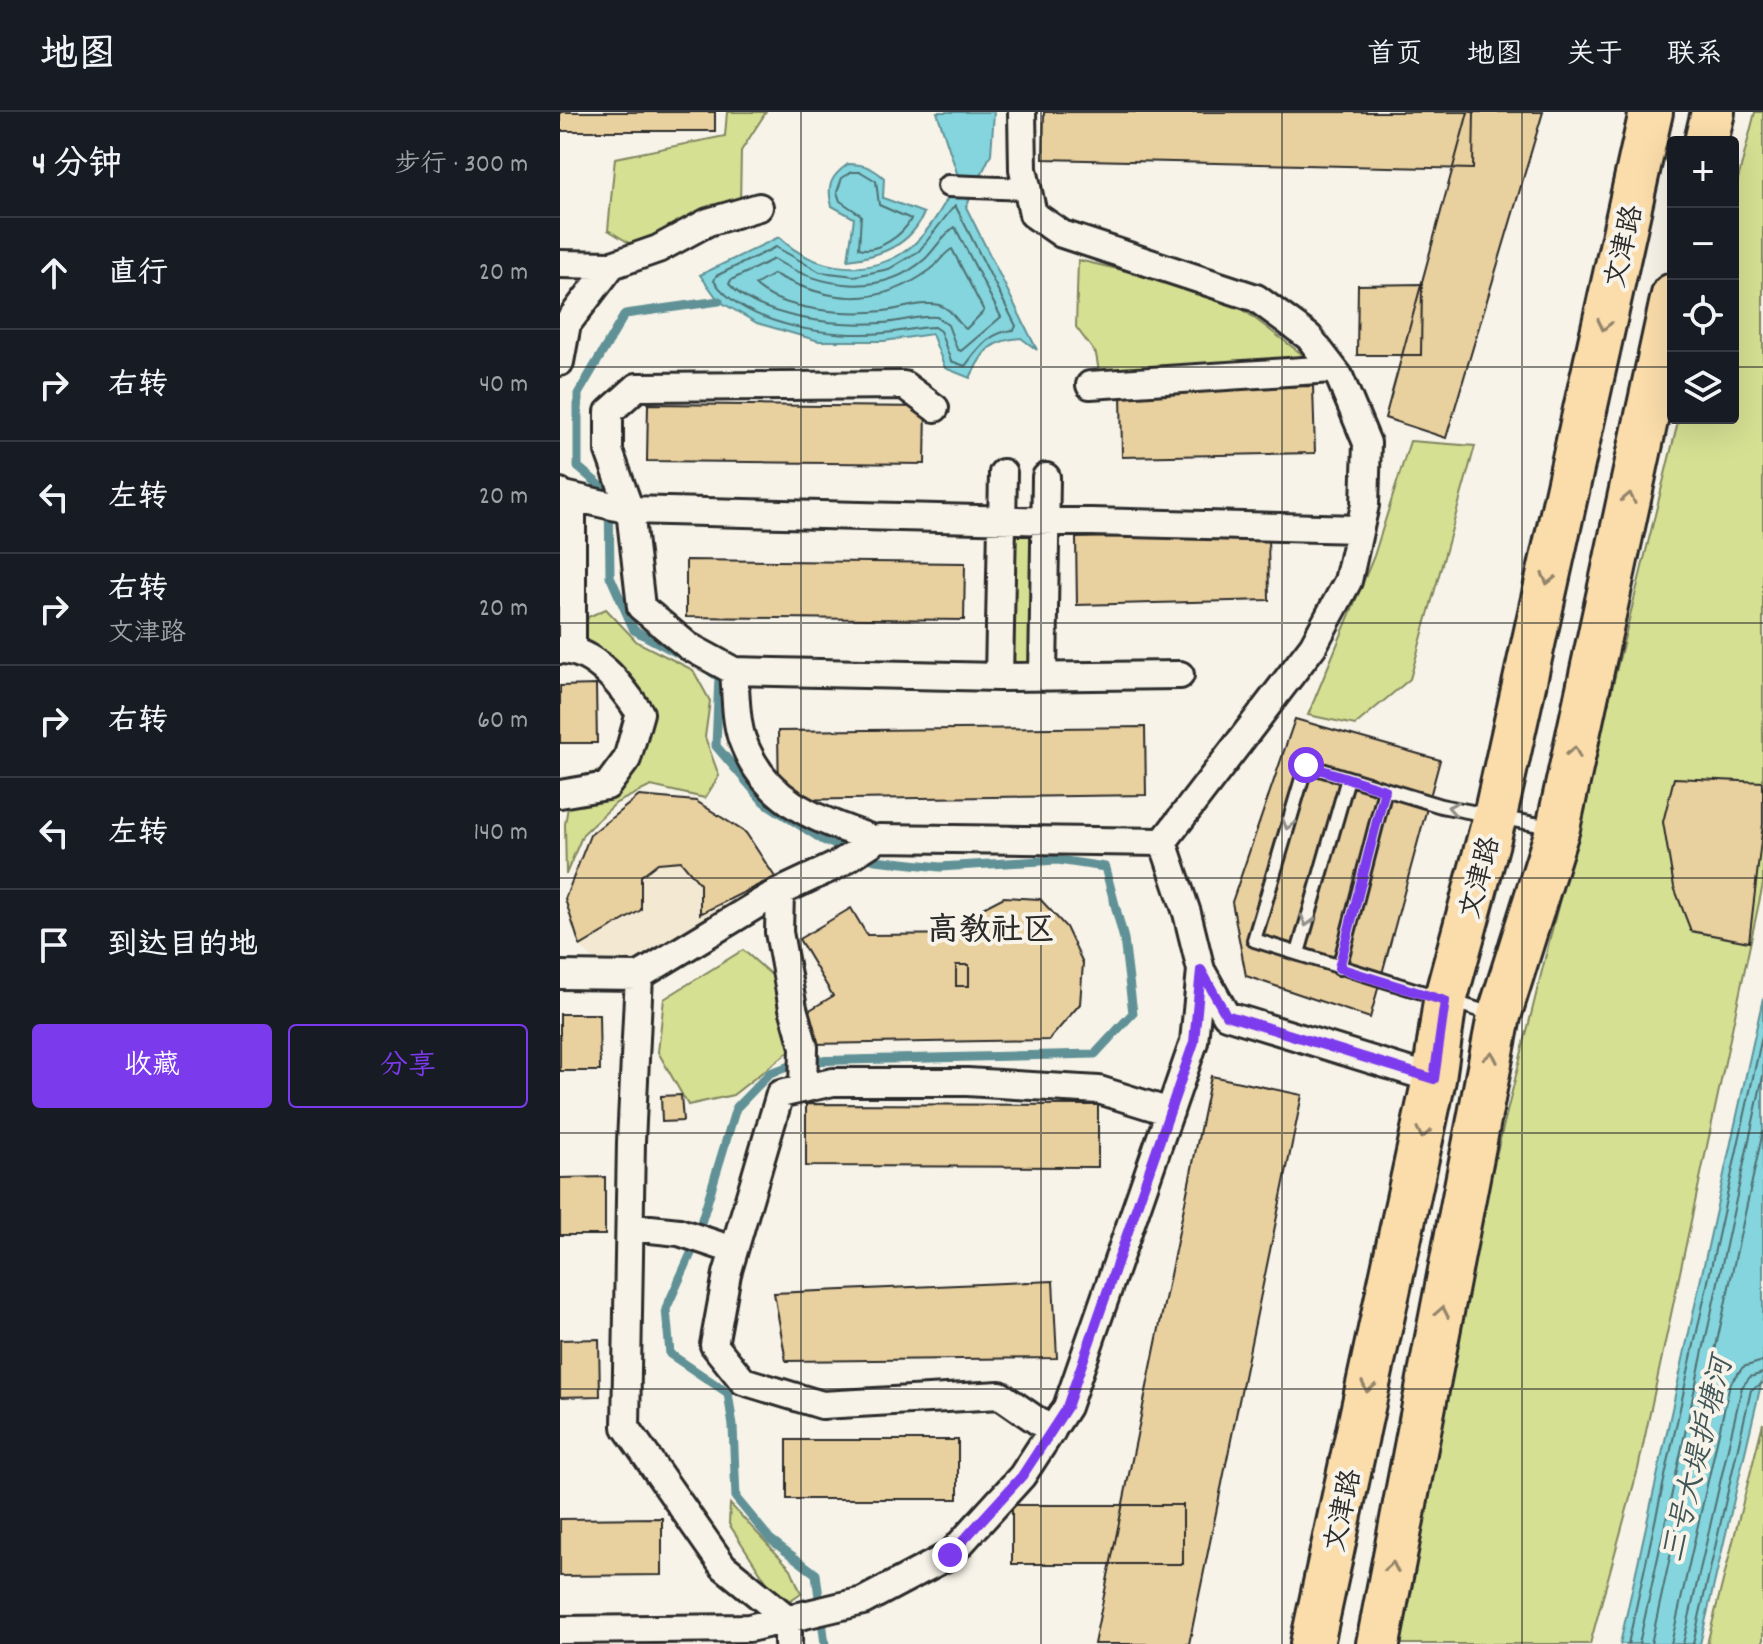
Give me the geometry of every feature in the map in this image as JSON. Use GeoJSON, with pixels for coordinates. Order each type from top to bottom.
{"type":"FeatureCollection","features":[{"type":"Feature","properties":{"kind":"main road","name":"文津路"},"geometry":{"type":"LineString","coordinates":[[1312,1644],[1434,1079],[1445,1001],[1495,816],[1651,112]]}},
{"type":"Feature","properties":{"kind":"main road"},"geometry":{"type":"LineString","coordinates":[[1707,136],[1713,112]]}},
{"type":"Feature","properties":{"kind":"main road"},"geometry":{"type":"LineString","coordinates":[[1378,1644],[1499,1016],[1558,828],[1667,323]]}},
{"type":"Feature","properties":{"kind":"street"},"geometry":{"type":"LineString","coordinates":[[1022,112],[1023,169],[1033,214],[1062,234],[1256,298],[1309,337],[1333,369],[1367,443],[1365,505],[1348,581],[1313,646],[1163,842]]}},
{"type":"Feature","properties":{"kind":"street"},"geometry":{"type":"LineString","coordinates":[[948,186],[1027,189]]}},
{"type":"Feature","properties":{"kind":"street"},"geometry":{"type":"LineString","coordinates":[[560,264],[612,265],[658,249],[708,222],[759,207]]}},
{"type":"Feature","properties":{"kind":"street"},"geometry":{"type":"LineString","coordinates":[[560,362],[567,324],[612,265]]}},
{"type":"Feature","properties":{"kind":"street"},"geometry":{"type":"LineString","coordinates":[[1090,385],[1333,369]]}},
{"type":"Feature","properties":{"kind":"street"},"geometry":{"type":"LineString","coordinates":[[935,408],[904,385],[637,387],[609,412],[609,451],[630,510],[641,607],[688,646],[734,671],[999,677],[1180,675]]}},
{"type":"Feature","properties":{"kind":"street"},"geometry":{"type":"LineString","coordinates":[[999,677],[1003,473]]}},
{"type":"Feature","properties":{"kind":"street"},"geometry":{"type":"LineString","coordinates":[[1043,677],[1048,521],[1046,477]]}},
{"type":"Feature","properties":{"kind":"street"},"geometry":{"type":"LineString","coordinates":[[560,493],[630,510],[1359,529]]}},
{"type":"Feature","properties":{"kind":"street"},"geometry":{"type":"LineString","coordinates":[[560,493],[572,509],[566,650],[616,677],[640,713],[627,759],[607,786],[560,794]]}},
{"type":"Feature","properties":{"kind":"street"},"geometry":{"type":"LineString","coordinates":[[734,671],[741,737],[762,779],[808,816],[876,840],[1163,842]]}},
{"type":"Feature","properties":{"kind":"street"},"geometry":{"type":"LineString","coordinates":[[560,975],[639,976],[780,892],[837,865],[876,840]]}},
{"type":"Feature","properties":{"kind":"street"},"geometry":{"type":"LineString","coordinates":[[1163,842],[1187,913],[1201,970],[1226,1015],[1434,1079]]}},
{"type":"Feature","properties":{"kind":"street"},"geometry":{"type":"LineString","coordinates":[[780,892],[779,932],[804,1049],[803,1086]]}},
{"type":"Feature","properties":{"kind":"street"},"geometry":{"type":"LineString","coordinates":[[560,1630],[597,1632],[792,1627],[863,1601],[950,1555],[1022,1476],[1067,1407],[1194,1042],[1201,970]]}},
{"type":"Feature","properties":{"kind":"street"},"geometry":{"type":"LineString","coordinates":[[639,976],[626,1427],[723,1566],[792,1627]]}},
{"type":"Feature","properties":{"kind":"street"},"geometry":{"type":"LineString","coordinates":[[1052,1431],[1000,1395],[822,1405],[743,1381],[714,1345],[725,1247],[780,1094],[803,1086],[833,1082],[967,1082],[1099,1090],[1170,1112]]}},
{"type":"Feature","properties":{"kind":"street"},"geometry":{"type":"LineString","coordinates":[[631,1227],[681,1233],[725,1247]]}},
{"type":"Feature","properties":{"kind":"lane"},"geometry":{"type":"LineString","coordinates":[[1499,1016],[1254,940],[1306,765],[1385,790],[1558,828]]}},
{"type":"Feature","properties":{"kind":"lane"},"geometry":{"type":"LineString","coordinates":[[1298,953],[1348,778]]}},
{"type":"Feature","properties":{"kind":"lane"},"geometry":{"type":"LineString","coordinates":[[1339,968],[1385,790]]}},
{"type":"Feature","properties":{"kind":"shaded area"},"geometry":{"type":"Polygon","coordinates":[[[639,796],[696,801],[744,830],[775,877],[610,976],[580,946],[565,899],[590,835],[639,796]]]}},
{"type":"Feature","properties":{"kind":"green space"},"geometry":{"type":"Polygon","coordinates":[[[727,112],[766,112],[741,151],[740,205],[634,246],[608,230],[615,158],[725,136],[727,112]]]}},
{"type":"Feature","properties":{"kind":"green space"},"geometry":{"type":"Polygon","coordinates":[[[1755,112],[1763,112],[1763,884],[1638,1469],[1590,1644],[1375,1644],[1678,424],[1739,424],[1739,175],[1755,112]]]}},
{"type":"Feature","properties":{"kind":"green space"},"geometry":{"type":"Polygon","coordinates":[[[1078,260],[1161,279],[1241,308],[1307,358],[1099,372],[1096,354],[1076,327],[1078,260]]]}},
{"type":"Feature","properties":{"kind":"green space"},"geometry":{"type":"Polygon","coordinates":[[[1410,441],[1475,446],[1410,679],[1355,725],[1308,715],[1374,556],[1410,441]]]}},
{"type":"Feature","properties":{"kind":"green space"},"geometry":{"type":"Polygon","coordinates":[[[1014,533],[1040,534],[1035,665],[1009,664],[1014,533]]]}},
{"type":"Feature","properties":{"kind":"green space"},"geometry":{"type":"Polygon","coordinates":[[[606,609],[637,642],[693,670],[710,701],[705,737],[719,776],[705,798],[651,786],[616,803],[583,834],[566,874],[565,824],[573,778],[603,770],[627,729],[615,693],[582,644],[588,617],[606,609]]]}},
{"type":"Feature","properties":{"kind":"green space"},"geometry":{"type":"Polygon","coordinates":[[[743,950],[782,984],[801,1042],[733,1095],[688,1105],[658,1052],[664,999],[743,950]]]}},
{"type":"Feature","properties":{"kind":"green space"},"geometry":{"type":"Polygon","coordinates":[[[1763,1423],[1763,1644],[1707,1644],[1763,1423]]]}},
{"type":"Feature","properties":{"kind":"green space"},"geometry":{"type":"Polygon","coordinates":[[[730,1504],[791,1569],[801,1593],[782,1606],[729,1524],[730,1504]]]}},
{"type":"Feature","properties":{"kind":"water"},"geometry":{"type":"Polygon","coordinates":[[[937,112],[994,112],[991,154],[966,207],[1037,350],[1021,338],[1002,341],[984,354],[970,378],[945,368],[932,334],[884,341],[819,341],[757,323],[719,301],[700,275],[779,237],[809,258],[844,267],[881,263],[913,245],[933,222],[959,179],[937,112]]]}},
{"type":"Feature","properties":{"kind":"water"},"geometry":{"type":"Polygon","coordinates":[[[848,164],[867,167],[884,178],[883,198],[924,213],[911,233],[894,247],[848,260],[854,218],[832,206],[830,187],[837,173],[848,164]]]}},
{"type":"Feature","properties":{"kind":"water","name":"三号大堤护塘河"},"geometry":{"type":"Polygon","coordinates":[[[1763,998],[1763,1376],[1700,1644],[1620,1644],[1763,998]]]}},
{"type":"Feature","properties":{"kind":"building"},"geometry":{"type":"Polygon","coordinates":[[[560,112],[715,112],[715,131],[560,131],[560,112]]]}},
{"type":"Feature","properties":{"kind":"building"},"geometry":{"type":"Polygon","coordinates":[[[1044,112],[1474,112],[1473,169],[1043,159],[1044,112]]]}},
{"type":"Feature","properties":{"kind":"building"},"geometry":{"type":"Polygon","coordinates":[[[1468,112],[1543,112],[1446,438],[1385,418],[1468,112]]]}},
{"type":"Feature","properties":{"kind":"building"},"geometry":{"type":"Polygon","coordinates":[[[1422,284],[1421,355],[1357,355],[1358,285],[1422,284]]]}},
{"type":"Feature","properties":{"kind":"building"},"geometry":{"type":"Polygon","coordinates":[[[1313,386],[1315,453],[1122,457],[1121,390],[1313,386]]]}},
{"type":"Feature","properties":{"kind":"building"},"geometry":{"type":"Polygon","coordinates":[[[648,404],[926,407],[925,464],[647,461],[648,404]]]}},
{"type":"Feature","properties":{"kind":"building"},"geometry":{"type":"Polygon","coordinates":[[[1268,534],[1269,600],[1077,605],[1076,538],[1268,534]]]}},
{"type":"Feature","properties":{"kind":"building"},"geometry":{"type":"Polygon","coordinates":[[[686,560],[965,563],[964,620],[686,617],[686,560]]]}},
{"type":"Feature","properties":{"kind":"building"},"geometry":{"type":"Polygon","coordinates":[[[596,685],[597,743],[560,743],[560,686],[596,685]]]}},
{"type":"Feature","properties":{"kind":"building"},"geometry":{"type":"Polygon","coordinates":[[[1295,719],[1440,760],[1370,1018],[1246,976],[1232,902],[1295,719]]]}},
{"type":"Feature","properties":{"kind":"building"},"geometry":{"type":"Polygon","coordinates":[[[1145,727],[1146,795],[779,800],[778,731],[1145,727]]]}},
{"type":"Feature","properties":{"kind":"building"},"geometry":{"type":"Polygon","coordinates":[[[1674,778],[1763,782],[1763,824],[1749,942],[1691,931],[1674,887],[1663,822],[1674,778]]]}},
{"type":"Feature","properties":{"kind":"building"},"geometry":{"type":"Polygon","coordinates":[[[639,796],[696,801],[746,833],[775,877],[700,914],[700,884],[681,861],[658,863],[641,876],[641,910],[580,946],[565,899],[590,835],[639,796]]]}},
{"type":"Feature","properties":{"kind":"building"},"geometry":{"type":"Polygon","coordinates":[[[1004,897],[1040,899],[1066,927],[1083,963],[1080,1004],[1049,1040],[813,1044],[798,1017],[833,996],[799,939],[851,908],[867,935],[988,934],[977,911],[1004,897]]]}},
{"type":"Feature","properties":{"kind":"building"},"geometry":{"type":"Polygon","coordinates":[[[956,965],[969,965],[969,986],[956,986],[956,965]]]}},
{"type":"Feature","properties":{"kind":"building"},"geometry":{"type":"Polygon","coordinates":[[[560,1014],[599,1014],[600,1071],[560,1071],[560,1014]]]}},
{"type":"Feature","properties":{"kind":"building"},"geometry":{"type":"Polygon","coordinates":[[[1211,1076],[1302,1095],[1189,1644],[1094,1644],[1211,1076]]]}},
{"type":"Feature","properties":{"kind":"building"},"geometry":{"type":"Polygon","coordinates":[[[681,1095],[683,1121],[662,1122],[661,1096],[681,1095]]]}},
{"type":"Feature","properties":{"kind":"building"},"geometry":{"type":"Polygon","coordinates":[[[806,1104],[1098,1105],[1098,1167],[806,1166],[806,1104]]]}},
{"type":"Feature","properties":{"kind":"building"},"geometry":{"type":"Polygon","coordinates":[[[605,1177],[605,1235],[560,1235],[560,1178],[605,1177]]]}},
{"type":"Feature","properties":{"kind":"building"},"geometry":{"type":"Polygon","coordinates":[[[1053,1281],[1057,1358],[786,1361],[774,1293],[1053,1281]]]}},
{"type":"Feature","properties":{"kind":"building"},"geometry":{"type":"Polygon","coordinates":[[[599,1339],[600,1396],[560,1397],[560,1340],[599,1339]]]}},
{"type":"Feature","properties":{"kind":"building"},"geometry":{"type":"Polygon","coordinates":[[[787,1440],[958,1440],[958,1499],[787,1499],[787,1440]]]}},
{"type":"Feature","properties":{"kind":"building"},"geometry":{"type":"Polygon","coordinates":[[[1012,1505],[1183,1505],[1183,1564],[1012,1564],[1012,1505]]]}},
{"type":"Feature","properties":{"kind":"building"},"geometry":{"type":"Polygon","coordinates":[[[662,1518],[662,1575],[560,1576],[560,1519],[662,1518]]]}},
{"type":"Feature","properties":{"kind":"waterway"},"geometry":{"type":"LineString","coordinates":[[681,655],[634,630],[610,576],[609,493],[578,467],[578,394],[625,314],[719,301]]}},
{"type":"Feature","properties":{"kind":"waterway"},"geometry":{"type":"LineString","coordinates":[[711,672],[719,677],[716,746],[764,802],[823,840],[875,860],[940,867],[1058,860],[1105,867],[1124,939],[1133,1013],[1095,1054],[805,1061],[770,1073],[736,1108],[693,1249],[666,1309],[670,1354],[728,1393],[733,1426],[736,1498],[770,1539],[816,1574],[825,1644]]}},
{"type":"Feature","properties":{"kind":"district","name":"高教社区"},"geometry":{"type":"Point","coordinates":[991,928]}},
{"type":"Feature","properties":{"kind":"route"},"geometry":{"type":"LineString","coordinates":[[950,1555],[1022,1476],[1067,1407],[1194,1042],[1201,970],[1226,1015],[1338,1052],[1434,1079],[1445,1001],[1339,968],[1385,790],[1306,765]]}}]}
